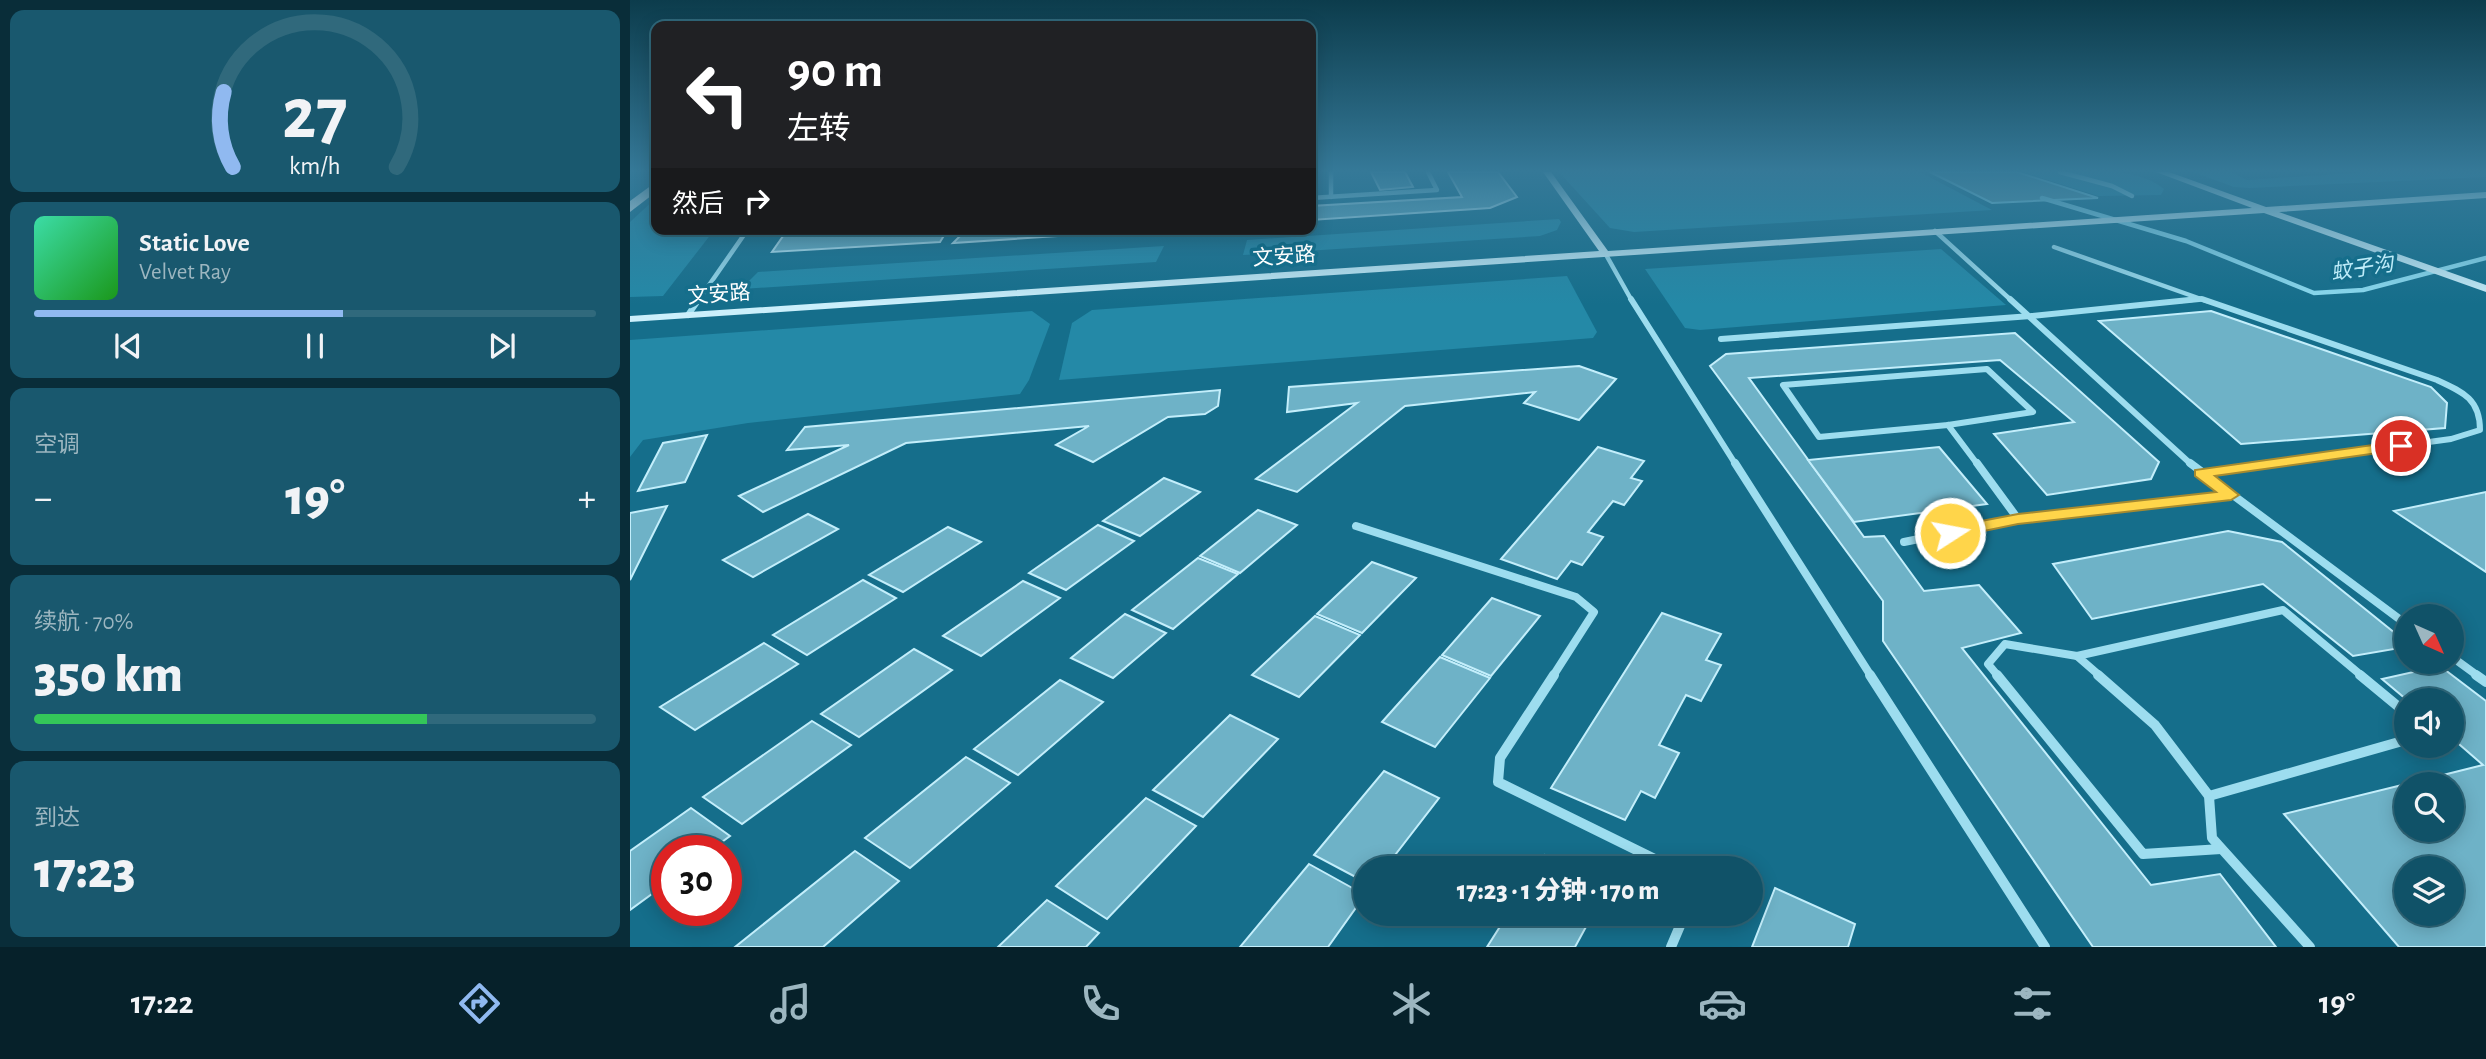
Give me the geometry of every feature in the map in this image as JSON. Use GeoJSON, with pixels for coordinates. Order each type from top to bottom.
{"type":"FeatureCollection","features":[{"type":"Feature","properties":{"kind":"main road"},"geometry":{"type":"LineString","coordinates":[[1579,216],[1605,253]]}},
{"type":"Feature","properties":{"kind":"main road","name":"文安路"},"geometry":{"type":"LineString","coordinates":[[630,319],[2155,216]]}},
{"type":"Feature","properties":{"kind":"main road"},"geometry":{"type":"LineString","coordinates":[[2280,216],[2486,289]]}},
{"type":"Feature","properties":{"kind":"street"},"geometry":{"type":"LineString","coordinates":[[1936,231],[2201,473],[2394,615]]}},
{"type":"Feature","properties":{"kind":"street"},"geometry":{"type":"LineString","coordinates":[[688,315],[744,235]]}},
{"type":"Feature","properties":{"kind":"street"},"geometry":{"type":"LineString","coordinates":[[2054,247],[2437,380],[2470,395],[2482,412],[2480,430],[2451,439],[2201,473]]}},
{"type":"Feature","properties":{"kind":"street"},"geometry":{"type":"LineString","coordinates":[[1605,253],[1645,324],[2045,947]]}},
{"type":"Feature","properties":{"kind":"street"},"geometry":{"type":"LineString","coordinates":[[1721,339],[2031,316],[2201,299]]}},
{"type":"Feature","properties":{"kind":"street"},"geometry":{"type":"LineString","coordinates":[[1987,369],[2033,412],[1948,425],[1819,437],[1783,385],[1987,369]]}},
{"type":"Feature","properties":{"kind":"street"},"geometry":{"type":"LineString","coordinates":[[1948,425],[2018,519]]}},
{"type":"Feature","properties":{"kind":"street"},"geometry":{"type":"LineString","coordinates":[[1904,542],[2018,519],[2231,495]]}},
{"type":"Feature","properties":{"kind":"street"},"geometry":{"type":"LineString","coordinates":[[1356,526],[1576,597],[1594,612],[1500,758],[1498,782],[1649,856]]}},
{"type":"Feature","properties":{"kind":"street"},"geometry":{"type":"LineString","coordinates":[[2221,849],[2143,854],[1988,664],[2005,644],[2077,656],[2283,610],[2394,703]]}},
{"type":"Feature","properties":{"kind":"street"},"geometry":{"type":"LineString","coordinates":[[2077,656],[2155,725],[2208,796],[2212,838],[2310,947]]}},
{"type":"Feature","properties":{"kind":"street"},"geometry":{"type":"LineString","coordinates":[[2464,666],[2486,682]]}},
{"type":"Feature","properties":{"kind":"street"},"geometry":{"type":"LineString","coordinates":[[2208,796],[2394,743]]}},
{"type":"Feature","properties":{"kind":"street"},"geometry":{"type":"LineString","coordinates":[[1671,947],[1680,926]]}},
{"type":"Feature","properties":{"kind":"shaded area"},"geometry":{"type":"Polygon","coordinates":[[[636,216],[651,216],[651,235],[710,235],[663,296],[630,297],[630,222],[636,216]]]}},
{"type":"Feature","properties":{"kind":"shaded area"},"geometry":{"type":"Polygon","coordinates":[[[1599,216],[1891,216],[1634,232],[1610,228],[1599,216]]]}},
{"type":"Feature","properties":{"kind":"shaded area"},"geometry":{"type":"Polygon","coordinates":[[[1559,219],[1561,222],[1557,230],[1540,236],[1243,255],[1247,240],[1559,219]]]}},
{"type":"Feature","properties":{"kind":"shaded area"},"geometry":{"type":"Polygon","coordinates":[[[1164,246],[1156,262],[741,289],[758,272],[1164,246]]]}},
{"type":"Feature","properties":{"kind":"shaded area"},"geometry":{"type":"Polygon","coordinates":[[[1941,249],[2006,305],[1700,330],[1685,328],[1645,269],[1941,249]]]}},
{"type":"Feature","properties":{"kind":"shaded area"},"geometry":{"type":"Polygon","coordinates":[[[1567,276],[1597,332],[1593,338],[1059,380],[1072,323],[1092,310],[1567,276]]]}},
{"type":"Feature","properties":{"kind":"shaded area"},"geometry":{"type":"Polygon","coordinates":[[[1032,311],[1050,324],[1029,380],[1020,394],[748,423],[643,440],[630,457],[630,340],[1032,311]]]}},
{"type":"Feature","properties":{"kind":"building"},"geometry":{"type":"Polygon","coordinates":[[[1316,216],[1368,216],[1316,220],[1316,216]]]}},
{"type":"Feature","properties":{"kind":"building"},"geometry":{"type":"Polygon","coordinates":[[[784,235],[944,235],[940,242],[772,252],[784,235]]]}},
{"type":"Feature","properties":{"kind":"building"},"geometry":{"type":"Polygon","coordinates":[[[961,235],[1074,235],[953,243],[961,235]]]}},
{"type":"Feature","properties":{"kind":"building"},"geometry":{"type":"Polygon","coordinates":[[[2211,311],[2431,387],[2447,403],[2445,428],[2241,444],[2099,321],[2211,311]]]}},
{"type":"Feature","properties":{"kind":"building"},"geometry":{"type":"Polygon","coordinates":[[[2015,333],[2159,462],[2151,479],[2047,495],[1994,434],[2074,422],[2000,360],[1749,378],[1864,537],[1884,536],[1924,591],[1979,585],[2021,633],[1962,648],[2151,885],[2220,874],[2276,947],[2093,947],[1883,641],[1883,601],[1710,366],[1726,354],[2015,333]]]}},
{"type":"Feature","properties":{"kind":"building"},"geometry":{"type":"Polygon","coordinates":[[[1579,366],[1616,379],[1579,420],[1524,403],[1535,392],[1405,406],[1297,492],[1256,479],[1357,403],[1287,412],[1289,387],[1579,366]]]}},
{"type":"Feature","properties":{"kind":"building"},"geometry":{"type":"Polygon","coordinates":[[[1220,390],[1218,406],[1205,414],[1168,417],[1093,462],[1056,445],[1089,426],[906,443],[763,512],[739,496],[849,445],[787,450],[805,427],[1220,390]]]}},
{"type":"Feature","properties":{"kind":"building"},"geometry":{"type":"Polygon","coordinates":[[[707,435],[685,482],[638,491],[663,443],[707,435]]]}},
{"type":"Feature","properties":{"kind":"building"},"geometry":{"type":"Polygon","coordinates":[[[1598,447],[1644,461],[1631,478],[1642,481],[1624,505],[1613,501],[1588,532],[1603,537],[1582,565],[1571,561],[1557,579],[1501,559],[1598,447]]]}},
{"type":"Feature","properties":{"kind":"building"},"geometry":{"type":"Polygon","coordinates":[[[1939,447],[1987,504],[1854,522],[1808,460],[1939,447]]]}},
{"type":"Feature","properties":{"kind":"building"},"geometry":{"type":"Polygon","coordinates":[[[1164,478],[1200,492],[1140,536],[1103,521],[1164,478]]]}},
{"type":"Feature","properties":{"kind":"building"},"geometry":{"type":"Polygon","coordinates":[[[2486,492],[2486,572],[2394,511],[2486,492]]]}},
{"type":"Feature","properties":{"kind":"building"},"geometry":{"type":"Polygon","coordinates":[[[667,506],[630,580],[630,513],[667,506]]]}},
{"type":"Feature","properties":{"kind":"building"},"geometry":{"type":"Polygon","coordinates":[[[1258,510],[1297,525],[1240,573],[1200,556],[1258,510]]]}},
{"type":"Feature","properties":{"kind":"building"},"geometry":{"type":"Polygon","coordinates":[[[808,514],[838,529],[753,577],[723,560],[808,514]]]}},
{"type":"Feature","properties":{"kind":"building"},"geometry":{"type":"Polygon","coordinates":[[[1098,525],[1134,541],[1066,590],[1029,573],[1098,525]]]}},
{"type":"Feature","properties":{"kind":"building"},"geometry":{"type":"Polygon","coordinates":[[[948,527],[981,542],[903,592],[869,575],[948,527]]]}},
{"type":"Feature","properties":{"kind":"building"},"geometry":{"type":"Polygon","coordinates":[[[2228,531],[2282,542],[2394,632],[2394,649],[2353,656],[2263,584],[2092,619],[2053,564],[2228,531]]]}},
{"type":"Feature","properties":{"kind":"building"},"geometry":{"type":"Polygon","coordinates":[[[1198,558],[1238,574],[1173,629],[1132,610],[1198,558]]]}},
{"type":"Feature","properties":{"kind":"building"},"geometry":{"type":"Polygon","coordinates":[[[1372,562],[1416,578],[1362,633],[1317,614],[1372,562]]]}},
{"type":"Feature","properties":{"kind":"building"},"geometry":{"type":"Polygon","coordinates":[[[863,580],[896,598],[807,655],[773,635],[863,580]]]}},
{"type":"Feature","properties":{"kind":"building"},"geometry":{"type":"Polygon","coordinates":[[[1023,581],[1060,598],[981,656],[943,636],[1023,581]]]}},
{"type":"Feature","properties":{"kind":"building"},"geometry":{"type":"Polygon","coordinates":[[[1492,598],[1540,616],[1491,676],[1442,655],[1492,598]]]}},
{"type":"Feature","properties":{"kind":"building"},"geometry":{"type":"Polygon","coordinates":[[[1662,613],[1721,634],[1706,660],[1721,665],[1701,701],[1686,695],[1659,745],[1679,753],[1655,798],[1641,791],[1625,820],[1551,788],[1662,613]]]}},
{"type":"Feature","properties":{"kind":"building"},"geometry":{"type":"Polygon","coordinates":[[[1125,614],[1166,633],[1113,678],[1071,658],[1125,614]]]}},
{"type":"Feature","properties":{"kind":"building"},"geometry":{"type":"Polygon","coordinates":[[[1315,616],[1360,635],[1299,697],[1252,675],[1315,616]]]}},
{"type":"Feature","properties":{"kind":"building"},"geometry":{"type":"Polygon","coordinates":[[[764,643],[798,664],[695,730],[660,707],[764,643]]]}},
{"type":"Feature","properties":{"kind":"building"},"geometry":{"type":"Polygon","coordinates":[[[914,649],[952,670],[859,737],[821,714],[914,649]]]}},
{"type":"Feature","properties":{"kind":"building"},"geometry":{"type":"Polygon","coordinates":[[[1440,657],[1490,678],[1435,747],[1382,722],[1440,657]]]}},
{"type":"Feature","properties":{"kind":"building"},"geometry":{"type":"Polygon","coordinates":[[[2404,674],[2451,674],[2486,701],[2486,947],[2399,947],[2284,814],[2394,787],[2394,842],[2464,842],[2464,772],[2455,772],[2483,765],[2464,748],[2464,688],[2394,689],[2382,679],[2404,674]]]}},
{"type":"Feature","properties":{"kind":"building"},"geometry":{"type":"Polygon","coordinates":[[[1060,680],[1103,702],[1018,775],[974,749],[1060,680]]]}},
{"type":"Feature","properties":{"kind":"building"},"geometry":{"type":"Polygon","coordinates":[[[1230,715],[1278,739],[1203,817],[1153,790],[1230,715]]]}},
{"type":"Feature","properties":{"kind":"building"},"geometry":{"type":"Polygon","coordinates":[[[812,721],[851,745],[742,824],[703,797],[812,721]]]}},
{"type":"Feature","properties":{"kind":"building"},"geometry":{"type":"Polygon","coordinates":[[[966,757],[1010,783],[910,868],[865,838],[966,757]]]}},
{"type":"Feature","properties":{"kind":"building"},"geometry":{"type":"Polygon","coordinates":[[[1384,771],[1439,798],[1394,856],[1353,856],[1353,876],[1314,855],[1384,771]]]}},
{"type":"Feature","properties":{"kind":"building"},"geometry":{"type":"Polygon","coordinates":[[[1146,798],[1196,826],[1107,919],[1056,886],[1146,798]]]}},
{"type":"Feature","properties":{"kind":"building"},"geometry":{"type":"Polygon","coordinates":[[[691,808],[729,835],[653,835],[691,808]]]}},
{"type":"Feature","properties":{"kind":"building"},"geometry":{"type":"Polygon","coordinates":[[[651,836],[651,895],[630,910],[630,851],[651,836]]]}},
{"type":"Feature","properties":{"kind":"building"},"geometry":{"type":"Polygon","coordinates":[[[855,851],[899,881],[823,947],[735,947],[855,851]]]}},
{"type":"Feature","properties":{"kind":"building"},"geometry":{"type":"Polygon","coordinates":[[[1309,864],[1353,888],[1353,912],[1328,947],[1240,947],[1309,864]]]}},
{"type":"Feature","properties":{"kind":"building"},"geometry":{"type":"Polygon","coordinates":[[[1775,888],[1855,924],[1848,947],[1752,947],[1760,926],[1763,926],[1763,919],[1775,888]]]}},
{"type":"Feature","properties":{"kind":"building"},"geometry":{"type":"Polygon","coordinates":[[[1047,900],[1099,933],[1086,947],[998,947],[1047,900]]]}},
{"type":"Feature","properties":{"kind":"building"},"geometry":{"type":"Polygon","coordinates":[[[1500,926],[1586,926],[1575,947],[1487,947],[1500,926]]]}},
{"type":"Feature","properties":{"kind":"waterway","name":"蚊子沟"},"geometry":{"type":"LineString","coordinates":[[2103,216],[2186,241],[2314,293],[2363,290],[2486,258]]}},
{"type":"Feature","properties":{"kind":"route"},"geometry":{"type":"LineString","coordinates":[[1950,533],[2018,519],[2231,495],[2201,473],[2401,446]]}}]}
